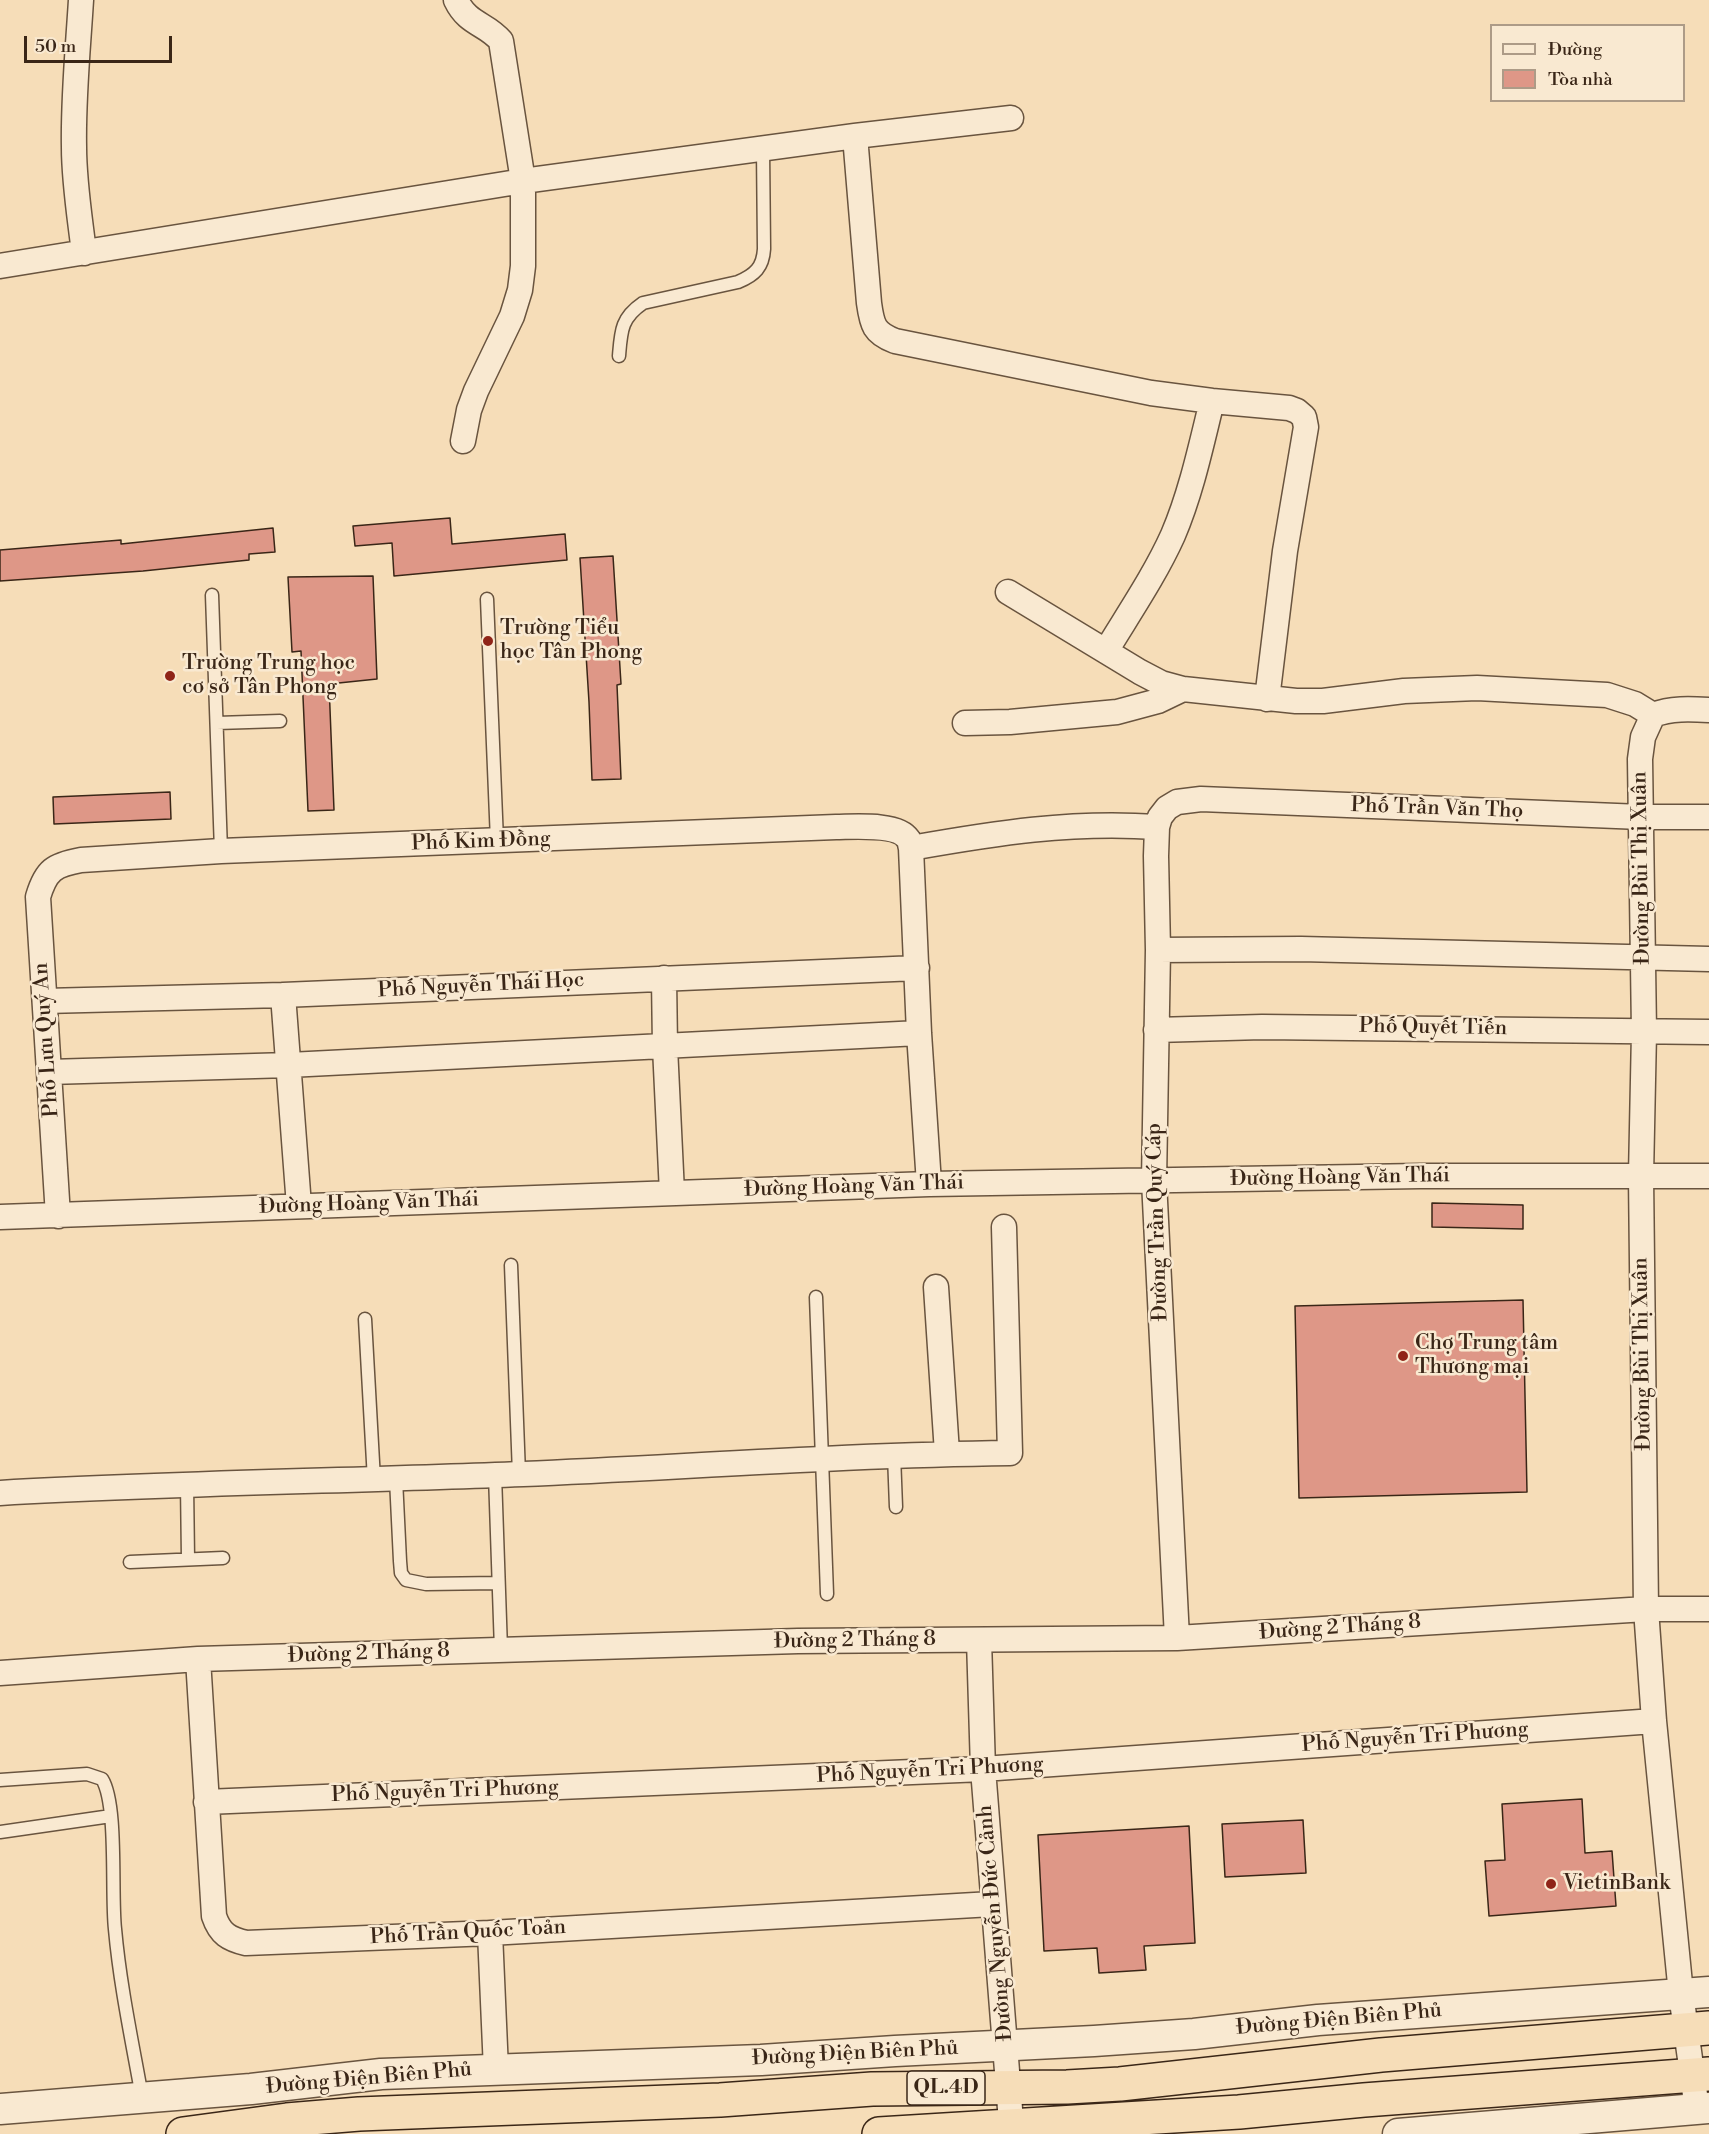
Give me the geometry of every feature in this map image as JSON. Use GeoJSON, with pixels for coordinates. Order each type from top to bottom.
{"type":"FeatureCollection","features":[{"type":"Feature","properties":{"kind":"highway","name":"Đường Điện Biên Phủ"},"geometry":{"type":"LineString","coordinates":[[183,2134],[288,2120],[359,2114],[720,2100],[872,2089],[1067,2087],[1120,2084],[1381,2055],[1698,2029]]}},
{"type":"Feature","properties":{"kind":"highway","name":"QL.4D"},"geometry":{"type":"LineString","coordinates":[[879,2134],[1012,2130],[1364,2100],[1701,2075]]}},
{"type":"Feature","properties":{"kind":"street"},"geometry":{"type":"LineString","coordinates":[[81,0],[76,62],[74,147],[77,199],[84,253]]}},
{"type":"Feature","properties":{"kind":"street"},"geometry":{"type":"LineString","coordinates":[[456,0],[465,15],[491,31],[501,41],[523,181],[523,266],[520,290],[512,316],[476,391],[469,410],[463,441]]}},
{"type":"Feature","properties":{"kind":"street"},"geometry":{"type":"LineString","coordinates":[[0,266],[523,181],[855,136],[1011,118]]}},
{"type":"Feature","properties":{"kind":"street"},"geometry":{"type":"LineString","coordinates":[[855,136],[869,303],[873,325],[884,336],[915,345],[1151,393],[1212,402],[1289,408],[1305,417],[1306,427],[1285,551],[1267,699]]}},
{"type":"Feature","properties":{"kind":"street"},"geometry":{"type":"LineString","coordinates":[[1106,651],[1160,560],[1181,514],[1212,402]]}},
{"type":"Feature","properties":{"kind":"street"},"geometry":{"type":"LineString","coordinates":[[1008,592],[1161,683],[1183,690],[1267,699],[1323,701],[1404,691],[1477,688],[1607,695],[1635,704],[1653,715],[1679,709],[1709,710]]}},
{"type":"Feature","properties":{"kind":"street"},"geometry":{"type":"LineString","coordinates":[[965,723],[1010,722],[1117,712],[1158,701],[1183,690]]}},
{"type":"Feature","properties":{"kind":"street","name":"Đường Bùi Thị Xuân"},"geometry":{"type":"LineString","coordinates":[[1653,715],[1643,737],[1640,759],[1644,1032],[1641,1176],[1646,1609],[1654,1721],[1695,1993],[1703,2108]]}},
{"type":"Feature","properties":{"kind":"street","name":"Phố Trần Văn Thọ"},"geometry":{"type":"LineString","coordinates":[[1162,818],[1177,802],[1201,799],[1641,817],[1709,817]]}},
{"type":"Feature","properties":{"kind":"street"},"geometry":{"type":"LineString","coordinates":[[929,1184],[910,843],[1060,826],[1126,825],[1162,818]]}},
{"type":"Feature","properties":{"kind":"street","name":"Đường Trần Quý Cáp"},"geometry":{"type":"LineString","coordinates":[[1162,818],[1156,856],[1158,950],[1154,1181],[1177,1638]]}},
{"type":"Feature","properties":{"kind":"street","name":"Phố Kim Đồng"},"geometry":{"type":"LineString","coordinates":[[53,868],[81,860],[221,851],[836,827],[879,827],[901,833],[910,843]]}},
{"type":"Feature","properties":{"kind":"street","name":"Phố Lưu Quý An"},"geometry":{"type":"LineString","coordinates":[[53,868],[44,879],[38,897],[58,1216]]}},
{"type":"Feature","properties":{"kind":"street"},"geometry":{"type":"LineString","coordinates":[[1158,950],[1301,950],[1709,958]]}},
{"type":"Feature","properties":{"kind":"street","name":"Phố Nguyễn Thái Học"},"geometry":{"type":"LineString","coordinates":[[45,1001],[283,995],[917,968]]}},
{"type":"Feature","properties":{"kind":"street"},"geometry":{"type":"LineString","coordinates":[[664,978],[672,1194]]}},
{"type":"Feature","properties":{"kind":"street"},"geometry":{"type":"LineString","coordinates":[[283,995],[299,1206]]}},
{"type":"Feature","properties":{"kind":"street","name":"Phố Quyết Tiến"},"geometry":{"type":"LineString","coordinates":[[1156,1030],[1273,1027],[1709,1032]]}},
{"type":"Feature","properties":{"kind":"street"},"geometry":{"type":"LineString","coordinates":[[49,1072],[289,1065],[919,1034]]}},
{"type":"Feature","properties":{"kind":"street","name":"Đường Hoàng Văn Thái"},"geometry":{"type":"LineString","coordinates":[[0,1217],[929,1184],[1420,1176],[1709,1176]]}},
{"type":"Feature","properties":{"kind":"street"},"geometry":{"type":"LineString","coordinates":[[0,1492],[187,1484],[385,1480],[894,1455],[1010,1453],[1004,1227]]}},
{"type":"Feature","properties":{"kind":"street"},"geometry":{"type":"LineString","coordinates":[[936,1287],[947,1453]]}},
{"type":"Feature","properties":{"kind":"street","name":"Đường 2 Tháng 8"},"geometry":{"type":"LineString","coordinates":[[0,1673],[198,1659],[798,1641],[1177,1638],[1646,1609],[1709,1609]]}},
{"type":"Feature","properties":{"kind":"street","name":"Đường Nguyễn Đức Cảnh"},"geometry":{"type":"LineString","coordinates":[[979,1640],[983,1769],[992,1904],[1012,2130]]}},
{"type":"Feature","properties":{"kind":"street","name":"Phố Trần Quốc Toản"},"geometry":{"type":"LineString","coordinates":[[198,1659],[214,1916],[224,1935],[234,1940],[246,1943],[490,1933],[992,1904]]}},
{"type":"Feature","properties":{"kind":"street","name":"Phố Nguyễn Tri Phương"},"geometry":{"type":"LineString","coordinates":[[206,1803],[983,1769],[1654,1721]]}},
{"type":"Feature","properties":{"kind":"street"},"geometry":{"type":"LineString","coordinates":[[490,1933],[496,2070]]}},
{"type":"Feature","properties":{"kind":"street","name":"Đường Điện Biên Phủ"},"geometry":{"type":"LineString","coordinates":[[0,2109],[251,2089],[381,2074],[761,2060],[1006,2046],[1194,2034],[1329,2019],[1695,1993]]}},
{"type":"Feature","properties":{"kind":"street"},"geometry":{"type":"LineString","coordinates":[[1398,2134],[1703,2108]]}},
{"type":"Feature","properties":{"kind":"lane"},"geometry":{"type":"LineString","coordinates":[[619,356],[621,331],[625,321],[633,310],[643,303],[738,282],[751,277],[759,269],[764,249],[763,149]]}},
{"type":"Feature","properties":{"kind":"lane"},"geometry":{"type":"LineString","coordinates":[[212,594],[221,851]]}},
{"type":"Feature","properties":{"kind":"lane"},"geometry":{"type":"LineString","coordinates":[[487,599],[497,841]]}},
{"type":"Feature","properties":{"kind":"lane"},"geometry":{"type":"LineString","coordinates":[[217,723],[280,721]]}},
{"type":"Feature","properties":{"kind":"lane"},"geometry":{"type":"LineString","coordinates":[[511,1265],[519,1474]]}},
{"type":"Feature","properties":{"kind":"lane"},"geometry":{"type":"LineString","coordinates":[[816,1297],[824,1460],[827,1594]]}},
{"type":"Feature","properties":{"kind":"lane"},"geometry":{"type":"LineString","coordinates":[[365,1319],[385,1480],[401,1573],[406,1580],[426,1584],[497,1583]]}},
{"type":"Feature","properties":{"kind":"lane"},"geometry":{"type":"LineString","coordinates":[[894,1455],[896,1507]]}},
{"type":"Feature","properties":{"kind":"lane"},"geometry":{"type":"LineString","coordinates":[[495,1475],[501,1650]]}},
{"type":"Feature","properties":{"kind":"lane"},"geometry":{"type":"LineString","coordinates":[[187,1484],[188,1559]]}},
{"type":"Feature","properties":{"kind":"lane"},"geometry":{"type":"LineString","coordinates":[[130,1562],[223,1558]]}},
{"type":"Feature","properties":{"kind":"lane"},"geometry":{"type":"LineString","coordinates":[[0,1780],[95,1775],[102,1779],[105,1785],[111,1816],[114,1927],[142,2097]]}},
{"type":"Feature","properties":{"kind":"lane"},"geometry":{"type":"LineString","coordinates":[[0,1832],[111,1816]]}},
{"type":"Feature","properties":{"kind":"building"},"geometry":{"type":"Polygon","coordinates":[[[450,518],[452,544],[565,534],[567,560],[394,576],[392,543],[355,546],[353,526],[450,518]]]}},
{"type":"Feature","properties":{"kind":"building"},"geometry":{"type":"Polygon","coordinates":[[[273,528],[275,552],[249,554],[249,560],[143,571],[0,581],[0,550],[121,540],[121,544],[273,528]]]}},
{"type":"Feature","properties":{"kind":"building"},"geometry":{"type":"Polygon","coordinates":[[[613,556],[621,684],[617,685],[621,779],[592,780],[580,558],[613,556]]]}},
{"type":"Feature","properties":{"kind":"building"},"geometry":{"type":"Polygon","coordinates":[[[373,576],[377,679],[329,684],[334,810],[308,811],[301,651],[292,652],[288,577],[373,576]]]}},
{"type":"Feature","properties":{"kind":"building"},"geometry":{"type":"Polygon","coordinates":[[[170,792],[171,819],[54,824],[53,797],[170,792]]]}},
{"type":"Feature","properties":{"kind":"building"},"geometry":{"type":"Polygon","coordinates":[[[1432,1203],[1523,1205],[1523,1229],[1432,1227],[1432,1203]]]}},
{"type":"Feature","properties":{"kind":"building"},"geometry":{"type":"Polygon","coordinates":[[[1523,1300],[1527,1492],[1299,1498],[1295,1306],[1523,1300]]]}},
{"type":"Feature","properties":{"kind":"building","name":"VietinBank"},"geometry":{"type":"Polygon","coordinates":[[[1582,1799],[1585,1853],[1612,1851],[1616,1906],[1489,1916],[1485,1861],[1505,1860],[1502,1804],[1582,1799]]]}},
{"type":"Feature","properties":{"kind":"building"},"geometry":{"type":"Polygon","coordinates":[[[1303,1820],[1306,1873],[1225,1877],[1222,1824],[1303,1820]]]}},
{"type":"Feature","properties":{"kind":"building"},"geometry":{"type":"Polygon","coordinates":[[[1189,1826],[1195,1943],[1144,1946],[1146,1970],[1099,1973],[1097,1948],[1044,1951],[1038,1835],[1189,1826]]]}},
{"type":"Feature","properties":{"kind":"place","name":"Trường Tiểu học Tân Phong"},"geometry":{"type":"Point","coordinates":[488,641]}},
{"type":"Feature","properties":{"kind":"place","name":"Trường Trung học cơ sở Tân Phong"},"geometry":{"type":"Point","coordinates":[170,676]}},
{"type":"Feature","properties":{"kind":"place","name":"Chợ Trung tâm Thương mại"},"geometry":{"type":"Point","coordinates":[1403,1356]}},
{"type":"Feature","properties":{"kind":"place","name":"VietinBank"},"geometry":{"type":"Point","coordinates":[1551,1884]}}]}
